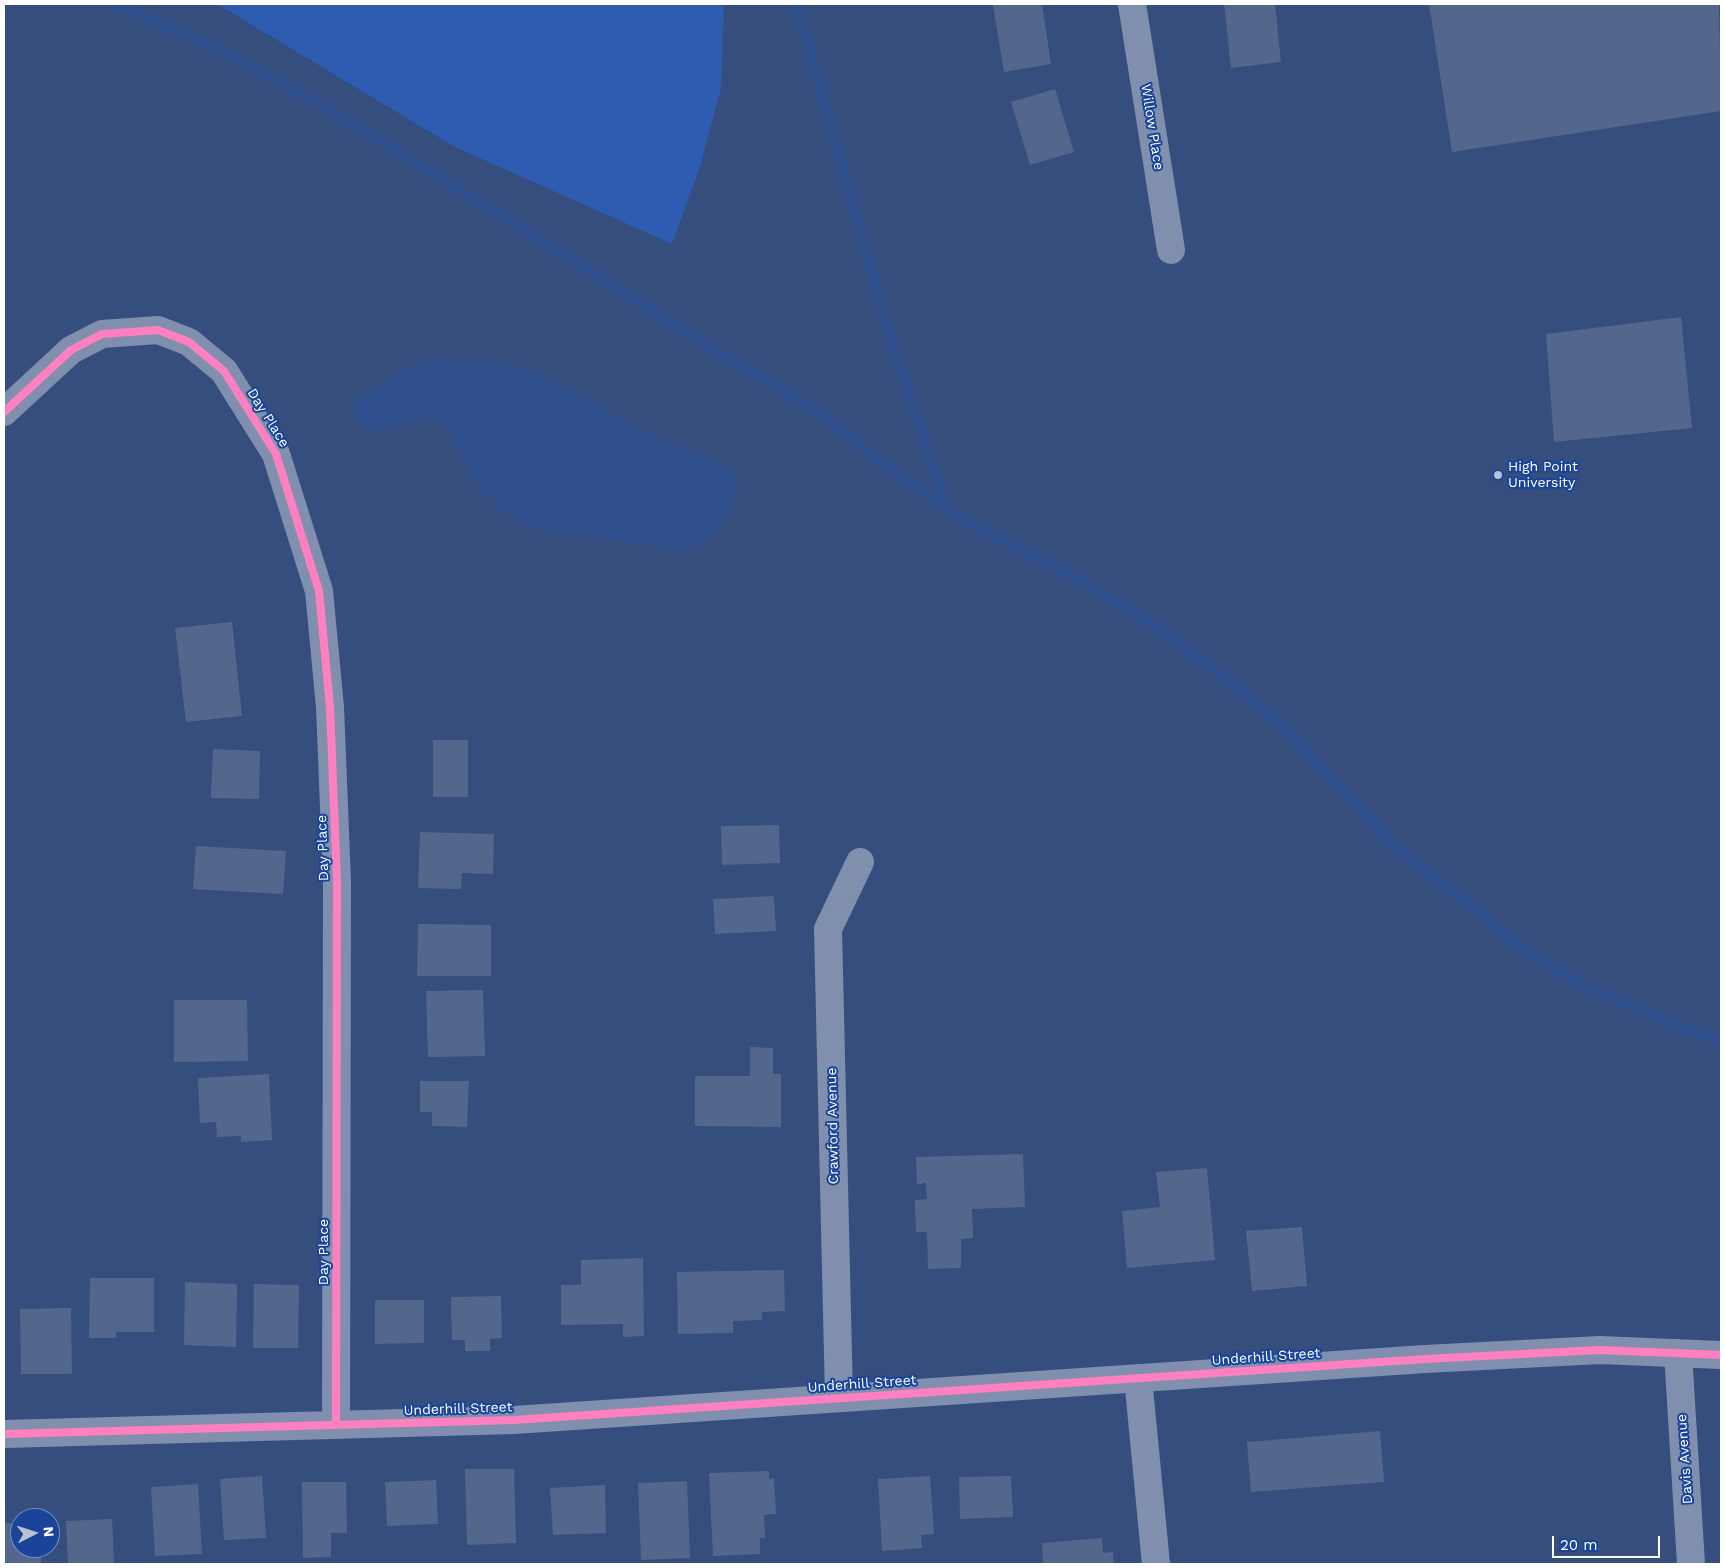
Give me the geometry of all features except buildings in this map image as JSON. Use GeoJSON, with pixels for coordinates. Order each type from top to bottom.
{"type":"FeatureCollection","features":[{"type":"Feature","properties":{"kind":"street","name":"Willow Place"},"geometry":{"type":"LineString","coordinates":[[1132,4],[1171,250]]}},
{"type":"Feature","properties":{"kind":"street","name":"Day Place"},"geometry":{"type":"LineString","coordinates":[[4,412],[71,350],[102,334],[158,330],[189,342],[224,371],[276,454],[319,592],[330,707],[337,882],[336,1425]]}},
{"type":"Feature","properties":{"kind":"street","name":"Crawford Avenue"},"geometry":{"type":"LineString","coordinates":[[839,1398],[828,929],[860,862]]}},
{"type":"Feature","properties":{"kind":"street","name":"Underhill Street"},"geometry":{"type":"LineString","coordinates":[[4,1434],[514,1420],[1138,1378],[1600,1350],[1721,1355]]}},
{"type":"Feature","properties":{"kind":"street","name":"Davis Avenue"},"geometry":{"type":"LineString","coordinates":[[1678,1353],[1691,1564]]}},
{"type":"Feature","properties":{"kind":"street"},"geometry":{"type":"LineString","coordinates":[[1138,1378],[1156,1564]]}},
{"type":"Feature","properties":{"kind":"shaded area"},"geometry":{"type":"Polygon","coordinates":[[[217,4],[724,4],[721,88],[700,167],[672,244],[455,147],[217,4]]]}},
{"type":"Feature","properties":{"kind":"shaded area"},"geometry":{"type":"Polygon","coordinates":[[[439,358],[497,363],[526,369],[573,391],[651,434],[708,458],[733,472],[739,483],[734,502],[720,526],[705,543],[683,550],[532,528],[506,514],[476,484],[450,432],[437,420],[422,418],[377,431],[360,427],[353,414],[356,399],[414,365],[428,359],[439,358]]]}},
{"type":"Feature","properties":{"kind":"waterway"},"geometry":{"type":"LineString","coordinates":[[116,4],[222,52],[329,109],[576,262],[688,334],[817,411],[881,462],[968,523],[1075,577],[1155,626],[1226,679],[1283,726],[1396,848],[1473,907],[1526,952],[1585,986],[1661,1019],[1721,1042]]}},
{"type":"Feature","properties":{"kind":"waterway"},"geometry":{"type":"LineString","coordinates":[[797,4],[889,333],[947,509]]}},
{"type":"Feature","properties":{"kind":"cycle path"},"geometry":{"type":"LineString","coordinates":[[4,412],[71,350],[102,334],[158,330],[189,342],[224,371],[276,454],[319,591],[330,707],[337,882],[336,1425]]}},
{"type":"Feature","properties":{"kind":"cycle path"},"geometry":{"type":"LineString","coordinates":[[4,1434],[514,1420],[1425,1359],[1600,1350],[1721,1355]]}},
{"type":"Feature","properties":{"kind":"place","name":"High Point University"},"geometry":{"type":"Point","coordinates":[1498,475]}}]}
